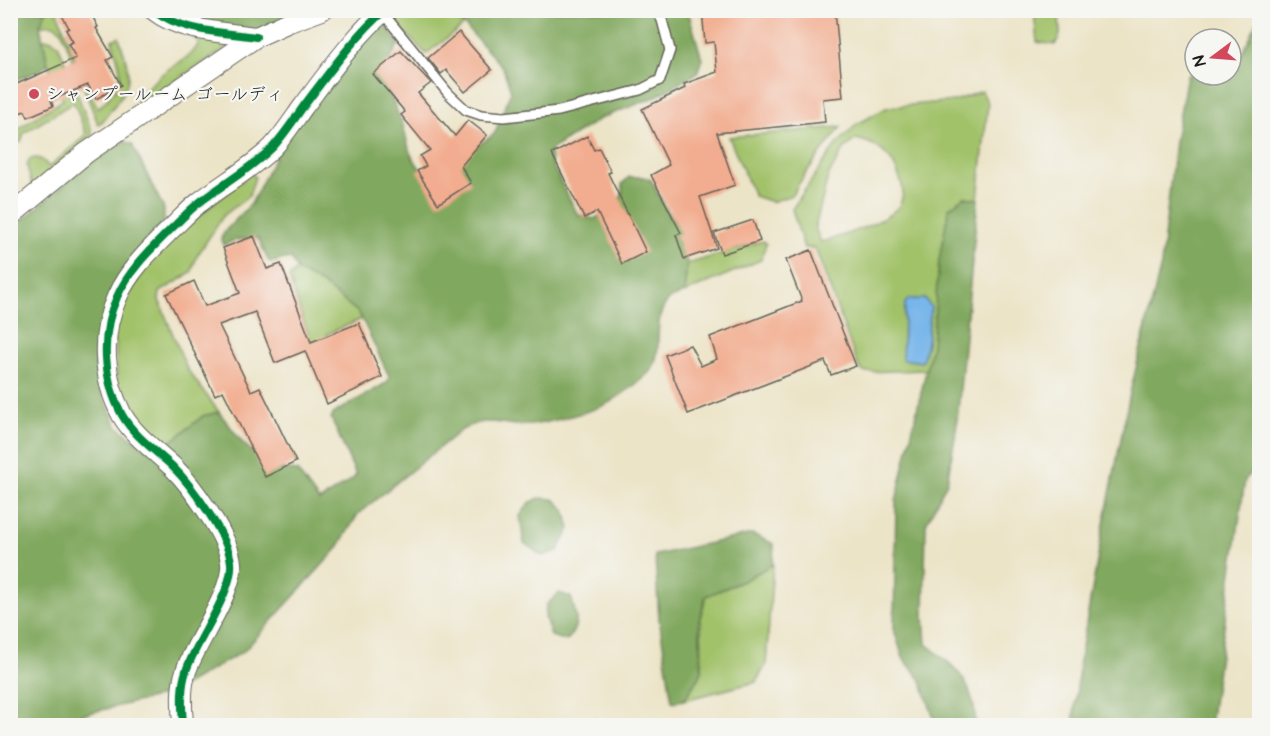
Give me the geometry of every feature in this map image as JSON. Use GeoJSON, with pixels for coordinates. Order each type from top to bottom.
{"type":"FeatureCollection","features":[{"type":"Feature","properties":{"kind":"street"},"geometry":{"type":"LineString","coordinates":[[154,10],[160,15],[191,27],[256,37]]}},
{"type":"Feature","properties":{"kind":"street"},"geometry":{"type":"LineString","coordinates":[[10,216],[86,153],[256,37],[322,10]]}},
{"type":"Feature","properties":{"kind":"street"},"geometry":{"type":"LineString","coordinates":[[183,726],[181,694],[186,671],[226,587],[231,564],[224,540],[213,520],[176,470],[136,433],[123,417],[107,375],[106,348],[110,317],[117,296],[132,272],[154,246],[198,203],[270,150],[380,11]]}},
{"type":"Feature","properties":{"kind":"lane"},"geometry":{"type":"LineString","coordinates":[[380,11],[448,93],[466,110],[481,115],[504,117],[559,111],[640,90],[660,80],[670,50],[662,20],[656,10]]}},
{"type":"Feature","properties":{"kind":"green space"},"geometry":{"type":"Polygon","coordinates":[[[11,10],[46,11],[40,26],[48,64],[39,71],[11,82],[11,10]]]}},
{"type":"Feature","properties":{"kind":"green space"},"geometry":{"type":"Polygon","coordinates":[[[1259,10],[1259,462],[1245,480],[1210,725],[1073,725],[1080,658],[1101,539],[1130,393],[1161,265],[1175,141],[1185,87],[1243,87],[1243,52],[1256,24],[1259,10]]]}},
{"type":"Feature","properties":{"kind":"green space"},"geometry":{"type":"Polygon","coordinates":[[[46,11],[57,11],[85,84],[98,108],[108,99],[118,84],[120,70],[112,40],[119,37],[127,65],[127,82],[119,99],[98,124],[61,30],[51,25],[40,26],[46,11]]]}},
{"type":"Feature","properties":{"kind":"green space"},"geometry":{"type":"Polygon","coordinates":[[[141,11],[148,11],[233,44],[142,104],[136,102],[158,77],[190,55],[199,42],[189,35],[156,22],[141,11]]]}},
{"type":"Feature","properties":{"kind":"green space"},"geometry":{"type":"Polygon","coordinates":[[[160,11],[336,11],[289,30],[255,33],[160,11]]]}},
{"type":"Feature","properties":{"kind":"green space"},"geometry":{"type":"Polygon","coordinates":[[[396,11],[440,11],[464,25],[426,54],[402,29],[394,16],[396,11]]]}},
{"type":"Feature","properties":{"kind":"green space"},"geometry":{"type":"Polygon","coordinates":[[[441,11],[688,11],[702,59],[697,73],[653,98],[601,118],[550,150],[551,163],[578,215],[594,219],[605,213],[619,201],[623,191],[622,184],[629,177],[643,177],[651,180],[671,218],[680,225],[687,264],[684,293],[671,298],[663,308],[653,367],[646,376],[627,391],[594,409],[534,424],[486,422],[460,431],[358,514],[337,549],[244,651],[170,694],[63,719],[57,725],[11,725],[10,231],[88,164],[123,141],[132,144],[164,209],[164,221],[131,260],[99,329],[95,362],[102,393],[117,426],[149,451],[166,446],[203,416],[219,412],[243,443],[269,468],[297,471],[319,501],[356,475],[331,418],[334,413],[388,382],[389,376],[359,313],[322,284],[297,270],[291,259],[271,263],[258,238],[235,240],[224,245],[221,238],[251,204],[283,141],[361,42],[380,26],[386,26],[399,44],[381,74],[403,125],[410,153],[429,183],[495,133],[511,91],[503,68],[461,21],[441,11]]]}},
{"type":"Feature","properties":{"kind":"green space"},"geometry":{"type":"Polygon","coordinates":[[[1034,11],[1059,11],[1060,35],[1055,45],[1037,42],[1034,11]]]}},
{"type":"Feature","properties":{"kind":"green space"},"geometry":{"type":"Polygon","coordinates":[[[43,39],[52,40],[58,44],[92,132],[91,139],[32,186],[27,166],[29,160],[40,159],[49,167],[86,134],[74,102],[24,133],[21,142],[13,144],[11,140],[11,134],[14,131],[63,100],[48,64],[43,39]]]}},
{"type":"Feature","properties":{"kind":"green space"},"geometry":{"type":"Polygon","coordinates":[[[982,91],[988,104],[978,199],[964,197],[927,370],[864,372],[859,368],[815,248],[804,248],[792,209],[835,146],[857,124],[888,107],[955,101],[982,91]],[[856,139],[844,149],[828,176],[815,228],[821,242],[876,222],[900,204],[903,195],[902,186],[893,163],[880,149],[856,139]]]}},
{"type":"Feature","properties":{"kind":"green space"},"geometry":{"type":"Polygon","coordinates":[[[841,127],[792,195],[772,202],[754,196],[729,137],[841,127]]]}},
{"type":"Feature","properties":{"kind":"green space"},"geometry":{"type":"Polygon","coordinates":[[[251,173],[255,177],[249,196],[223,216],[197,256],[191,273],[160,292],[159,300],[187,369],[219,412],[203,416],[166,446],[161,447],[134,420],[117,385],[115,327],[127,298],[145,267],[168,240],[251,173]]]}},
{"type":"Feature","properties":{"kind":"green space"},"geometry":{"type":"Polygon","coordinates":[[[964,197],[978,199],[956,432],[947,482],[926,524],[924,616],[926,644],[955,669],[968,687],[975,710],[976,725],[936,725],[921,680],[903,658],[894,630],[896,501],[932,345],[939,260],[949,208],[964,197]]]}},
{"type":"Feature","properties":{"kind":"green space"},"geometry":{"type":"Polygon","coordinates":[[[763,241],[766,244],[761,260],[684,293],[687,264],[763,241]]]}},
{"type":"Feature","properties":{"kind":"green space"},"geometry":{"type":"Polygon","coordinates":[[[297,270],[322,284],[359,313],[362,319],[327,334],[329,344],[314,352],[289,277],[297,270]]]}},
{"type":"Feature","properties":{"kind":"green space"},"geometry":{"type":"Polygon","coordinates":[[[539,498],[554,499],[565,510],[570,529],[558,551],[542,556],[524,543],[520,516],[529,503],[539,498]]]}},
{"type":"Feature","properties":{"kind":"green space"},"geometry":{"type":"Polygon","coordinates":[[[752,534],[774,544],[773,564],[743,581],[706,596],[699,621],[702,672],[684,700],[672,702],[659,619],[655,555],[752,534]]]}},
{"type":"Feature","properties":{"kind":"green space"},"geometry":{"type":"Polygon","coordinates":[[[773,564],[766,665],[756,682],[684,700],[702,672],[701,615],[706,596],[743,581],[773,564]]]}},
{"type":"Feature","properties":{"kind":"green space"},"geometry":{"type":"Polygon","coordinates":[[[559,593],[571,597],[576,615],[576,625],[567,641],[551,636],[545,618],[546,605],[559,593]]]}},
{"type":"Feature","properties":{"kind":"water"},"geometry":{"type":"Polygon","coordinates":[[[909,299],[925,299],[931,307],[927,343],[922,362],[902,359],[905,303],[909,299]]]}},
{"type":"Feature","properties":{"kind":"building"},"geometry":{"type":"Polygon","coordinates":[[[59,10],[89,10],[98,27],[96,28],[113,57],[107,60],[121,85],[96,99],[88,85],[51,100],[53,106],[28,117],[25,111],[19,113],[10,93],[10,87],[76,58],[68,44],[73,42],[66,30],[69,28],[59,10]]]}},
{"type":"Feature","properties":{"kind":"building"},"geometry":{"type":"Polygon","coordinates":[[[702,10],[835,10],[843,97],[823,99],[825,122],[717,133],[735,185],[700,197],[717,248],[684,259],[676,235],[681,233],[651,175],[669,165],[642,109],[685,88],[684,84],[717,72],[714,42],[705,43],[702,10]]]}},
{"type":"Feature","properties":{"kind":"building"},"geometry":{"type":"Polygon","coordinates":[[[459,32],[492,70],[465,92],[446,70],[441,74],[428,58],[459,32]]]}},
{"type":"Feature","properties":{"kind":"building"},"geometry":{"type":"Polygon","coordinates":[[[401,51],[431,83],[418,93],[455,136],[468,120],[487,135],[461,166],[471,183],[438,204],[417,171],[426,166],[420,156],[430,150],[401,115],[405,112],[373,74],[401,51]]]}},
{"type":"Feature","properties":{"kind":"building"},"geometry":{"type":"Polygon","coordinates":[[[587,136],[594,150],[599,148],[611,172],[608,173],[646,252],[622,264],[597,212],[584,218],[552,154],[587,136]]]}},
{"type":"Feature","properties":{"kind":"building"},"geometry":{"type":"Polygon","coordinates":[[[753,220],[760,241],[722,254],[714,233],[753,220]]]}},
{"type":"Feature","properties":{"kind":"building"},"geometry":{"type":"Polygon","coordinates":[[[254,236],[267,269],[281,264],[311,342],[359,323],[382,377],[327,404],[305,351],[275,363],[255,312],[219,325],[251,391],[260,387],[296,462],[265,477],[223,391],[215,395],[166,294],[194,281],[205,306],[240,293],[223,248],[254,236]]]}},
{"type":"Feature","properties":{"kind":"building"},"geometry":{"type":"Polygon","coordinates":[[[811,250],[856,366],[831,375],[825,361],[688,414],[665,355],[690,345],[701,366],[717,359],[710,337],[802,301],[786,260],[811,250]]]}},
{"type":"Feature","properties":{"kind":"cycle path"},"geometry":{"type":"LineString","coordinates":[[154,10],[189,27],[256,37]]}},
{"type":"Feature","properties":{"kind":"cycle path"},"geometry":{"type":"LineString","coordinates":[[183,726],[182,691],[186,671],[226,588],[231,563],[224,540],[199,499],[173,467],[139,436],[122,415],[111,387],[106,357],[106,341],[112,311],[127,278],[148,253],[196,205],[273,147],[342,56],[385,10]]}},
{"type":"Feature","properties":{"kind":"place","name":"シャンプールーム ゴールディ"},"geometry":{"type":"Point","coordinates":[34,94]}}]}
